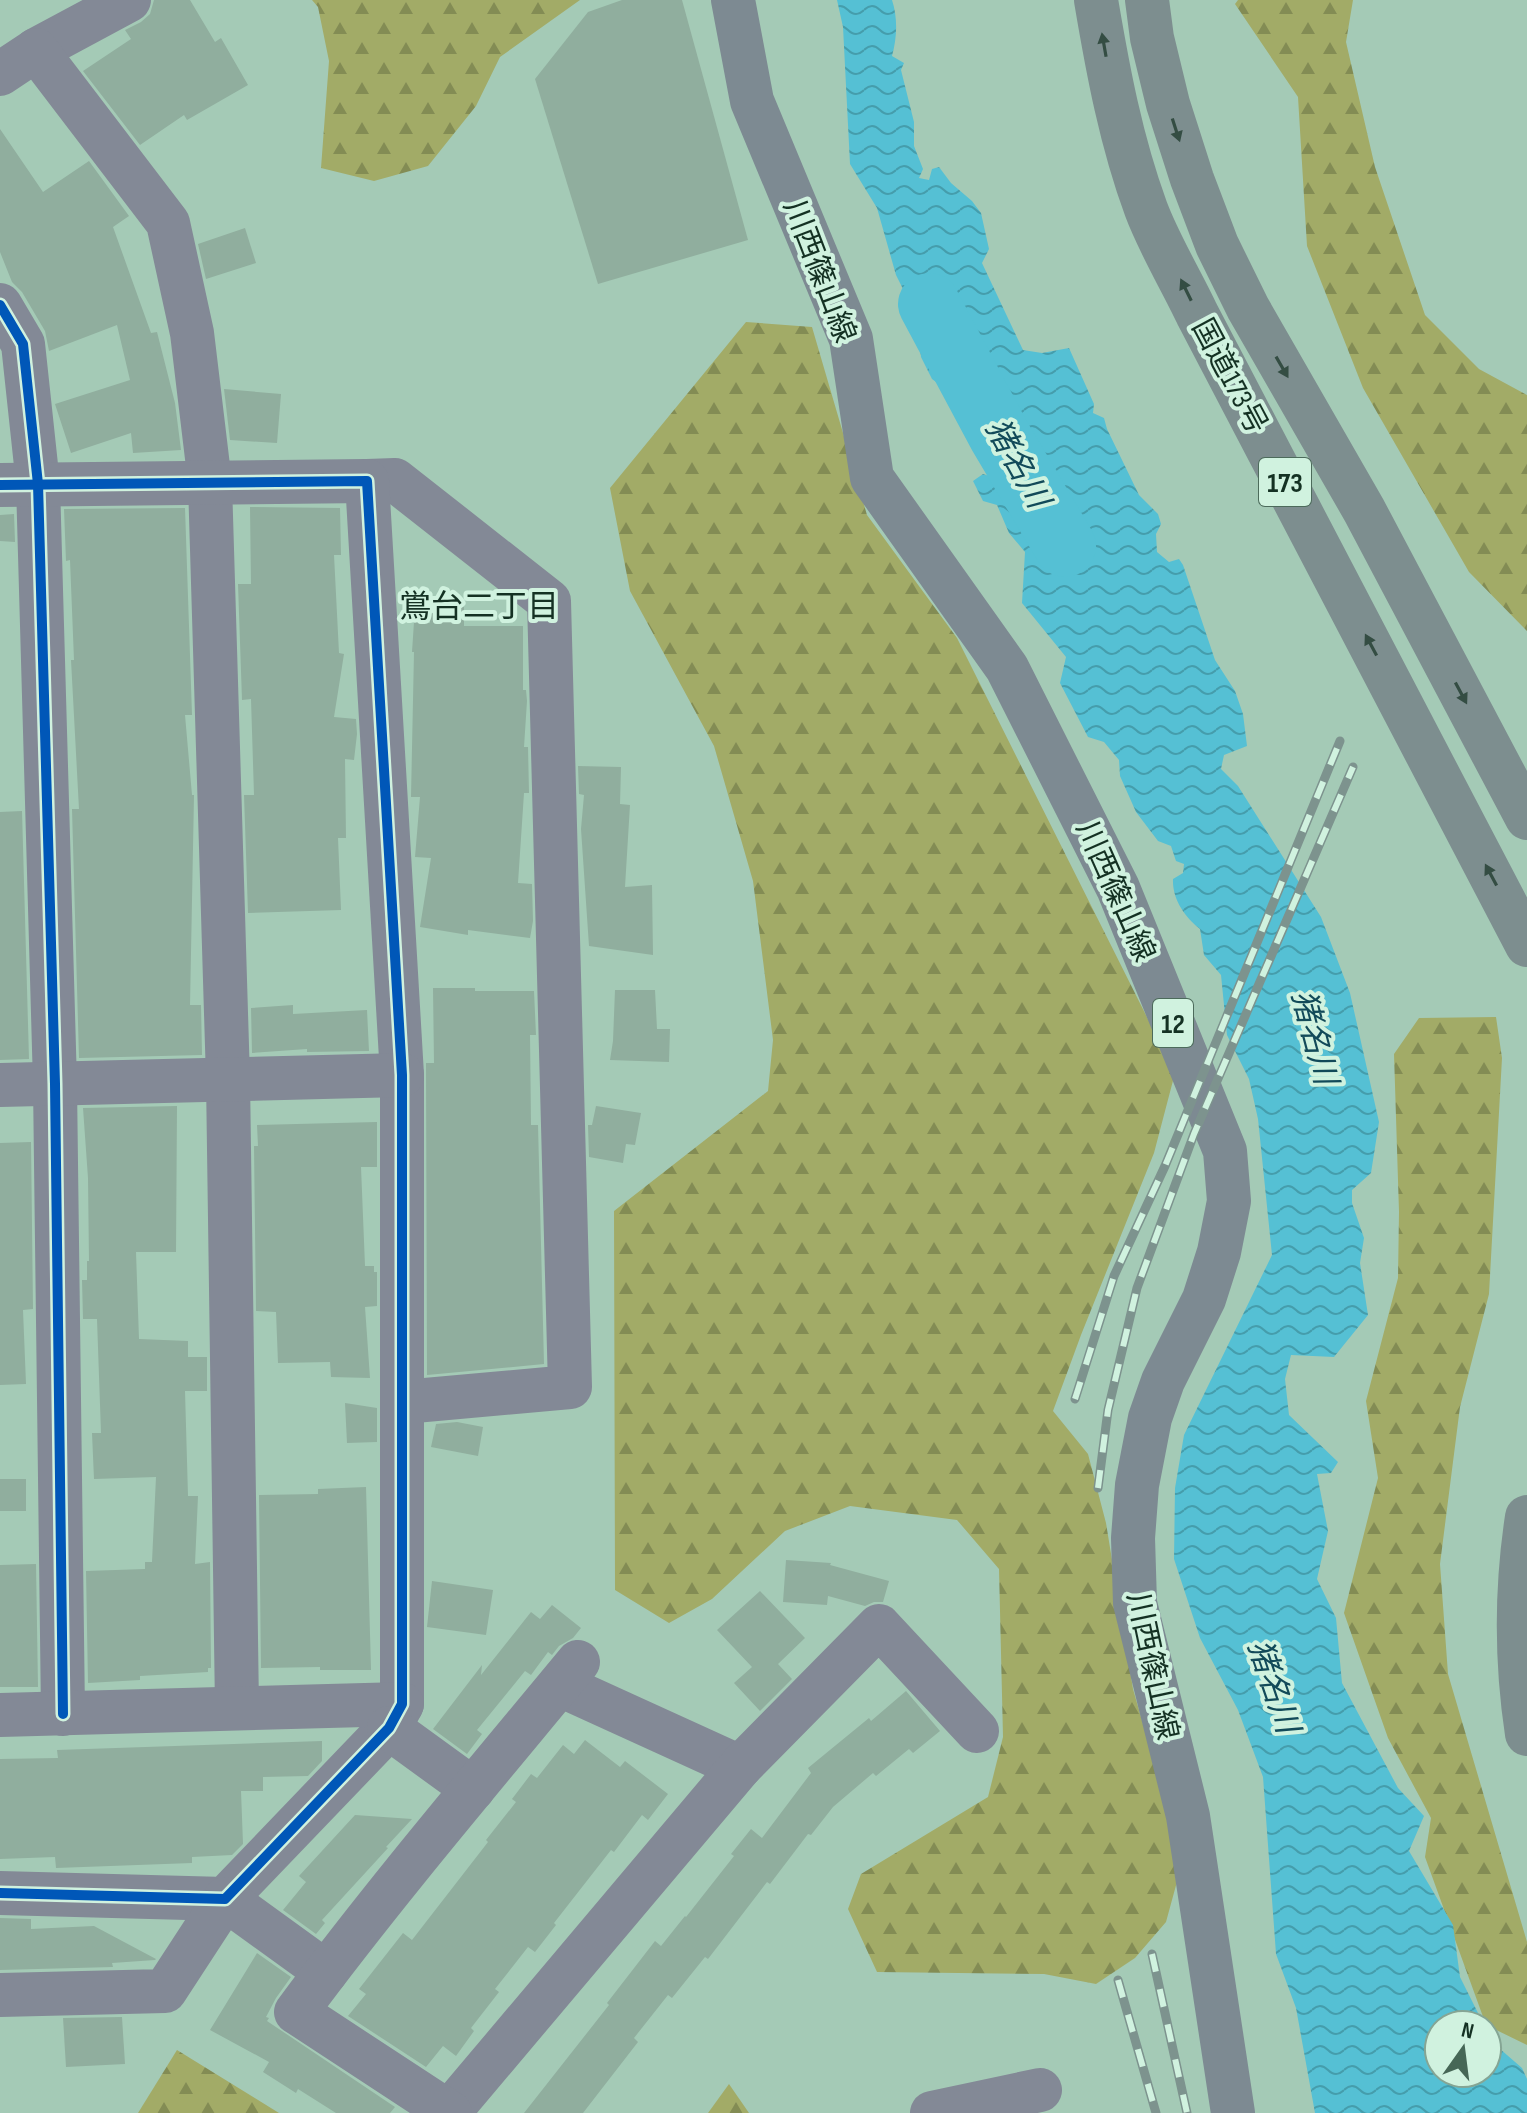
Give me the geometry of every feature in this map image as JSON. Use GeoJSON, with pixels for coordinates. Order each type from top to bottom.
{"type":"FeatureCollection","features":[{"type":"Feature","properties":{"kind":"highway","name":"国道173号"},"geometry":{"type":"LineString","coordinates":[[1096,0],[1122,132],[1147,210],[1197,314],[1527,945]]}},
{"type":"Feature","properties":{"kind":"highway","name":"国道173号"},"geometry":{"type":"LineString","coordinates":[[1147,0],[1152,38],[1168,104],[1217,245],[1248,308],[1364,510],[1527,818]]}},
{"type":"Feature","properties":{"kind":"highway"},"geometry":{"type":"LineString","coordinates":[[1527,1517],[1521,1561],[1518,1639],[1527,1734]]}},
{"type":"Feature","properties":{"kind":"main road","name":"川西篠山線"},"geometry":{"type":"LineString","coordinates":[[733,0],[752,101],[851,339],[872,478],[1007,668],[1118,888],[1225,1151],[1229,1201],[1219,1252],[1204,1299],[1163,1381],[1150,1418],[1137,1485],[1133,1538],[1135,1603],[1188,1816],[1233,2113]]}},
{"type":"Feature","properties":{"kind":"street"},"geometry":{"type":"LineString","coordinates":[[0,74],[36,50],[129,0]]}},
{"type":"Feature","properties":{"kind":"street"},"geometry":{"type":"LineString","coordinates":[[36,50],[168,223],[192,333],[210,483],[228,1079],[237,1708]]}},
{"type":"Feature","properties":{"kind":"street"},"geometry":{"type":"LineString","coordinates":[[0,305],[23,344],[19,485],[55,1084],[63,1714]]}},
{"type":"Feature","properties":{"kind":"street"},"geometry":{"type":"LineString","coordinates":[[19,485],[395,480],[549,601],[570,1387],[403,1402]]}},
{"type":"Feature","properties":{"kind":"street"},"geometry":{"type":"LineString","coordinates":[[0,1995],[165,1991],[225,1899],[395,1716],[403,1402],[402,1075],[367,481]]}},
{"type":"Feature","properties":{"kind":"street"},"geometry":{"type":"LineString","coordinates":[[0,1085],[402,1075]]}},
{"type":"Feature","properties":{"kind":"street"},"geometry":{"type":"LineString","coordinates":[[740,1767],[569,1674],[473,1789],[296,2012],[450,2113],[740,1767],[879,1626],[977,1731]]}},
{"type":"Feature","properties":{"kind":"street"},"geometry":{"type":"LineString","coordinates":[[0,1715],[237,1708],[395,1716],[473,1789]]}},
{"type":"Feature","properties":{"kind":"street"},"geometry":{"type":"LineString","coordinates":[[0,1893],[225,1899],[326,1972]]}},
{"type":"Feature","properties":{"kind":"street"},"geometry":{"type":"LineString","coordinates":[[932,2113],[1040,2091]]}},
{"type":"Feature","properties":{"kind":"green space"},"geometry":{"type":"Polygon","coordinates":[[[312,0],[580,0],[500,57],[476,106],[428,166],[374,181],[321,168],[329,61],[318,7],[312,0]]]}},
{"type":"Feature","properties":{"kind":"green space"},"geometry":{"type":"Polygon","coordinates":[[[1238,0],[1353,0],[1346,42],[1375,167],[1425,315],[1479,369],[1527,395],[1527,631],[1469,572],[1363,388],[1307,246],[1298,97],[1235,4],[1238,0]]]}},
{"type":"Feature","properties":{"kind":"green space"},"geometry":{"type":"Polygon","coordinates":[[[746,322],[812,327],[867,515],[957,638],[1175,1073],[1154,1153],[1053,1411],[1088,1454],[1106,1523],[1133,1689],[1166,1805],[1178,1878],[1166,1922],[1135,1958],[1096,1984],[1044,1974],[877,1972],[848,1909],[861,1874],[988,1797],[1003,1737],[999,1569],[957,1520],[850,1506],[785,1531],[712,1599],[669,1623],[615,1590],[614,1211],[768,1091],[773,1040],[753,881],[714,746],[630,591],[610,488],[746,322]]]}},
{"type":"Feature","properties":{"kind":"green space"},"geometry":{"type":"Polygon","coordinates":[[[1496,1017],[1502,1058],[1489,1294],[1460,1407],[1440,1564],[1448,1674],[1527,1942],[1527,2045],[1503,2033],[1503,2009],[1480,2009],[1425,1857],[1431,1818],[1388,1738],[1344,1613],[1378,1478],[1366,1401],[1398,1278],[1394,1054],[1419,1018],[1496,1017]]]}},
{"type":"Feature","properties":{"kind":"green space"},"geometry":{"type":"Polygon","coordinates":[[[177,2050],[279,2113],[138,2113],[177,2050]]]}},
{"type":"Feature","properties":{"kind":"green space"},"geometry":{"type":"Polygon","coordinates":[[[729,2084],[749,2113],[708,2113],[729,2084]]]}},
{"type":"Feature","properties":{"kind":"water"},"geometry":{"type":"Polygon","coordinates":[[[837,0],[892,0],[896,28],[892,56],[904,63],[901,70],[914,122],[914,146],[923,169],[919,178],[929,180],[932,169],[939,167],[981,213],[989,249],[982,263],[1023,350],[1042,353],[1069,348],[1094,404],[1093,413],[1104,418],[1139,495],[1158,514],[1161,524],[1156,534],[1157,552],[1169,562],[1179,559],[1183,565],[1215,660],[1235,691],[1243,714],[1247,746],[1224,755],[1221,769],[1238,786],[1321,917],[1350,993],[1379,1122],[1371,1173],[1352,1190],[1352,1203],[1364,1238],[1360,1263],[1368,1315],[1334,1357],[1291,1355],[1285,1379],[1289,1415],[1338,1462],[1331,1473],[1317,1474],[1328,1531],[1317,1579],[1336,1618],[1342,1683],[1398,1788],[1424,1816],[1409,1851],[1453,1925],[1460,1977],[1476,2009],[1423,2009],[1423,2089],[1503,2089],[1503,2052],[1522,2068],[1527,2079],[1527,2113],[1315,2113],[1296,2008],[1276,1954],[1263,1777],[1238,1710],[1200,1638],[1174,1559],[1175,1488],[1184,1435],[1272,1255],[1258,1119],[1249,1079],[1227,1035],[1221,975],[1204,955],[1200,929],[1189,919],[1175,894],[1173,879],[1183,873],[1184,864],[1176,861],[1171,846],[1158,841],[1136,812],[1120,776],[1119,760],[1104,742],[1088,737],[1060,683],[1066,657],[1022,603],[1025,552],[1009,533],[997,505],[983,501],[973,481],[983,474],[1014,484],[1021,479],[1023,469],[1014,468],[1012,461],[1023,455],[1023,435],[1013,423],[986,418],[978,407],[985,382],[980,376],[948,382],[944,388],[932,379],[921,357],[917,317],[896,275],[877,208],[850,164],[843,27],[837,0]]]}},
{"type":"Feature","properties":{"kind":"building"},"geometry":{"type":"Polygon","coordinates":[[[154,0],[190,0],[215,42],[221,38],[248,85],[187,120],[184,115],[140,145],[83,71],[131,39],[125,30],[150,14],[154,0]]]}},
{"type":"Feature","properties":{"kind":"building"},"geometry":{"type":"Polygon","coordinates":[[[622,0],[682,0],[748,240],[598,284],[535,79],[588,12],[622,0]]]}},
{"type":"Feature","properties":{"kind":"building"},"geometry":{"type":"Polygon","coordinates":[[[0,129],[43,192],[89,161],[129,216],[113,227],[151,333],[157,332],[175,403],[181,450],[133,453],[131,433],[71,453],[55,404],[130,380],[117,325],[49,351],[45,331],[22,292],[12,282],[0,252],[0,129]]]}},
{"type":"Feature","properties":{"kind":"building"},"geometry":{"type":"Polygon","coordinates":[[[245,228],[256,263],[206,279],[198,244],[245,228]]]}},
{"type":"Feature","properties":{"kind":"building"},"geometry":{"type":"Polygon","coordinates":[[[224,389],[281,394],[277,443],[230,440],[224,389]]]}},
{"type":"Feature","properties":{"kind":"building"},"geometry":{"type":"Polygon","coordinates":[[[250,507],[340,508],[341,555],[334,555],[339,653],[344,654],[334,717],[356,719],[357,734],[354,760],[345,759],[346,838],[338,838],[341,910],[248,913],[244,795],[254,795],[251,699],[242,700],[238,584],[251,584],[250,507]]]}},
{"type":"Feature","properties":{"kind":"building"},"geometry":{"type":"Polygon","coordinates":[[[185,508],[192,715],[185,715],[194,795],[190,1005],[201,1005],[202,1055],[79,1058],[72,809],[79,809],[71,660],[74,660],[70,560],[66,561],[64,509],[185,508]]]}},
{"type":"Feature","properties":{"kind":"building"},"geometry":{"type":"Polygon","coordinates":[[[14,514],[15,542],[0,541],[0,515],[14,514]]]}},
{"type":"Feature","properties":{"kind":"building"},"geometry":{"type":"Polygon","coordinates":[[[430,605],[464,607],[464,626],[523,626],[523,690],[526,690],[527,701],[524,747],[528,747],[529,793],[524,793],[518,883],[532,884],[530,938],[468,930],[468,935],[420,927],[431,858],[415,857],[420,797],[411,797],[412,652],[414,622],[430,623],[430,605]]]}},
{"type":"Feature","properties":{"kind":"building"},"geometry":{"type":"Polygon","coordinates":[[[578,766],[621,767],[620,804],[630,805],[625,887],[652,885],[653,955],[589,946],[581,829],[584,795],[579,794],[578,766]]]}},
{"type":"Feature","properties":{"kind":"building"},"geometry":{"type":"Polygon","coordinates":[[[22,811],[29,1059],[0,1060],[0,812],[22,811]]]}},
{"type":"Feature","properties":{"kind":"building"},"geometry":{"type":"Polygon","coordinates":[[[433,988],[534,991],[536,1035],[530,1035],[531,1125],[538,1125],[544,1364],[427,1375],[426,1063],[434,1063],[433,988]]]}},
{"type":"Feature","properties":{"kind":"building"},"geometry":{"type":"Polygon","coordinates":[[[615,990],[655,990],[657,1029],[670,1029],[669,1062],[610,1060],[615,990]]]}},
{"type":"Feature","properties":{"kind":"building"},"geometry":{"type":"Polygon","coordinates":[[[293,1005],[293,1014],[367,1010],[369,1051],[307,1052],[307,1049],[252,1053],[251,1008],[293,1005]]]}},
{"type":"Feature","properties":{"kind":"building"},"geometry":{"type":"Polygon","coordinates":[[[177,1106],[176,1252],[136,1252],[139,1339],[188,1341],[188,1357],[207,1357],[207,1391],[185,1391],[188,1496],[198,1496],[195,1564],[210,1562],[211,1668],[208,1672],[88,1683],[86,1571],[145,1569],[145,1562],[152,1562],[156,1477],[94,1479],[92,1433],[101,1433],[97,1319],[83,1319],[82,1280],[87,1280],[89,1261],[83,1108],[177,1106]]]}},
{"type":"Feature","properties":{"kind":"building"},"geometry":{"type":"Polygon","coordinates":[[[596,1106],[641,1113],[635,1145],[626,1144],[623,1163],[589,1157],[588,1125],[592,1125],[596,1106]]]}},
{"type":"Feature","properties":{"kind":"building"},"geometry":{"type":"Polygon","coordinates":[[[377,1122],[377,1167],[361,1167],[365,1266],[374,1266],[374,1272],[377,1272],[377,1306],[365,1307],[370,1378],[331,1377],[330,1362],[278,1363],[276,1312],[256,1311],[254,1146],[258,1146],[257,1125],[377,1122]]]}},
{"type":"Feature","properties":{"kind":"building"},"geometry":{"type":"Polygon","coordinates":[[[31,1142],[33,1309],[23,1310],[26,1384],[0,1385],[0,1143],[31,1142]]]}},
{"type":"Feature","properties":{"kind":"building"},"geometry":{"type":"Polygon","coordinates":[[[345,1403],[377,1408],[377,1442],[347,1443],[345,1403]]]}},
{"type":"Feature","properties":{"kind":"building"},"geometry":{"type":"Polygon","coordinates":[[[457,1422],[483,1427],[478,1456],[431,1447],[436,1424],[457,1422]]]}},
{"type":"Feature","properties":{"kind":"building"},"geometry":{"type":"Polygon","coordinates":[[[0,1479],[26,1479],[26,1511],[0,1511],[0,1479]]]}},
{"type":"Feature","properties":{"kind":"building"},"geometry":{"type":"Polygon","coordinates":[[[366,1487],[371,1670],[261,1668],[259,1495],[318,1494],[318,1489],[366,1487]]]}},
{"type":"Feature","properties":{"kind":"building"},"geometry":{"type":"Polygon","coordinates":[[[786,1560],[831,1563],[889,1581],[883,1602],[865,1606],[828,1596],[827,1605],[783,1602],[786,1560]]]}},
{"type":"Feature","properties":{"kind":"building"},"geometry":{"type":"Polygon","coordinates":[[[36,1564],[38,1687],[0,1687],[0,1565],[36,1564]]]}},
{"type":"Feature","properties":{"kind":"building"},"geometry":{"type":"Polygon","coordinates":[[[432,1581],[493,1590],[486,1635],[427,1627],[432,1581]]]}},
{"type":"Feature","properties":{"kind":"building"},"geometry":{"type":"Polygon","coordinates":[[[760,1591],[805,1638],[778,1664],[792,1679],[760,1711],[734,1683],[752,1667],[717,1630],[760,1591]]]}},
{"type":"Feature","properties":{"kind":"building"},"geometry":{"type":"Polygon","coordinates":[[[552,1605],[581,1628],[552,1655],[548,1652],[531,1675],[525,1671],[477,1730],[482,1734],[467,1754],[433,1729],[482,1665],[481,1675],[531,1612],[540,1619],[552,1605]]]}},
{"type":"Feature","properties":{"kind":"building"},"geometry":{"type":"Polygon","coordinates":[[[906,1691],[940,1731],[913,1753],[909,1749],[876,1776],[873,1773],[833,1807],[770,1884],[767,1882],[708,1959],[705,1957],[672,1998],[668,1995],[634,2038],[638,2042],[583,2113],[524,2113],[655,1941],[661,1946],[686,1917],[751,1829],[762,1838],[811,1773],[808,1768],[906,1691]]]}},
{"type":"Feature","properties":{"kind":"building"},"geometry":{"type":"Polygon","coordinates":[[[585,1740],[620,1767],[625,1761],[668,1794],[648,1820],[642,1815],[614,1852],[611,1850],[535,1952],[528,1947],[495,1989],[499,1992],[471,2028],[474,2031],[456,2056],[443,2046],[426,2067],[348,2016],[366,1994],[359,1989],[403,1933],[412,1940],[488,1842],[486,1840],[516,1802],[512,1799],[531,1774],[537,1778],[563,1745],[574,1754],[585,1740]]]}},
{"type":"Feature","properties":{"kind":"building"},"geometry":{"type":"Polygon","coordinates":[[[322,1741],[322,1761],[308,1776],[263,1777],[263,1791],[241,1791],[243,1844],[232,1855],[192,1857],[192,1863],[56,1868],[55,1857],[0,1859],[0,1759],[58,1758],[57,1750],[322,1741]]]}},
{"type":"Feature","properties":{"kind":"building"},"geometry":{"type":"Polygon","coordinates":[[[355,1815],[412,1819],[322,1920],[325,1923],[316,1934],[283,1910],[306,1882],[299,1876],[355,1815]]]}},
{"type":"Feature","properties":{"kind":"building"},"geometry":{"type":"Polygon","coordinates":[[[0,1918],[31,1919],[31,1929],[94,1926],[156,1959],[112,1963],[113,1967],[0,1970],[0,1918]]]}},
{"type":"Feature","properties":{"kind":"building"},"geometry":{"type":"Polygon","coordinates":[[[257,1953],[291,1977],[276,1998],[267,2021],[395,2107],[390,2113],[336,2113],[263,2072],[269,2062],[210,2030],[257,1953]]]}},
{"type":"Feature","properties":{"kind":"building"},"geometry":{"type":"Polygon","coordinates":[[[122,2017],[125,2064],[66,2067],[63,2018],[122,2017]]]}},
{"type":"Feature","properties":{"kind":"waterway","name":"猪名川"},"geometry":{"type":"LineString","coordinates":[[929,304],[999,435],[1065,546]]}},
{"type":"Feature","properties":{"kind":"railway"},"geometry":{"type":"LineString","coordinates":[[1075,1399],[1114,1276],[1165,1166],[1340,741]]}},
{"type":"Feature","properties":{"kind":"railway"},"geometry":{"type":"LineString","coordinates":[[1098,1488],[1108,1410],[1137,1288],[1194,1134],[1353,767]]}},
{"type":"Feature","properties":{"kind":"railway"},"geometry":{"type":"LineString","coordinates":[[1152,1954],[1187,2113]]}},
{"type":"Feature","properties":{"kind":"railway"},"geometry":{"type":"LineString","coordinates":[[1118,1980],[1156,2113]]}},
{"type":"Feature","properties":{"kind":"cycle path"},"geometry":{"type":"LineString","coordinates":[[0,305],[23,344],[38,484],[55,1084],[63,1714]]}},
{"type":"Feature","properties":{"kind":"cycle path"},"geometry":{"type":"LineString","coordinates":[[0,485],[367,481],[402,1075],[402,1704],[389,1728],[225,1899],[0,1893]]}},
{"type":"Feature","properties":{"kind":"district","name":"鴬台二丁目"},"geometry":{"type":"Point","coordinates":[479,606]}}]}
